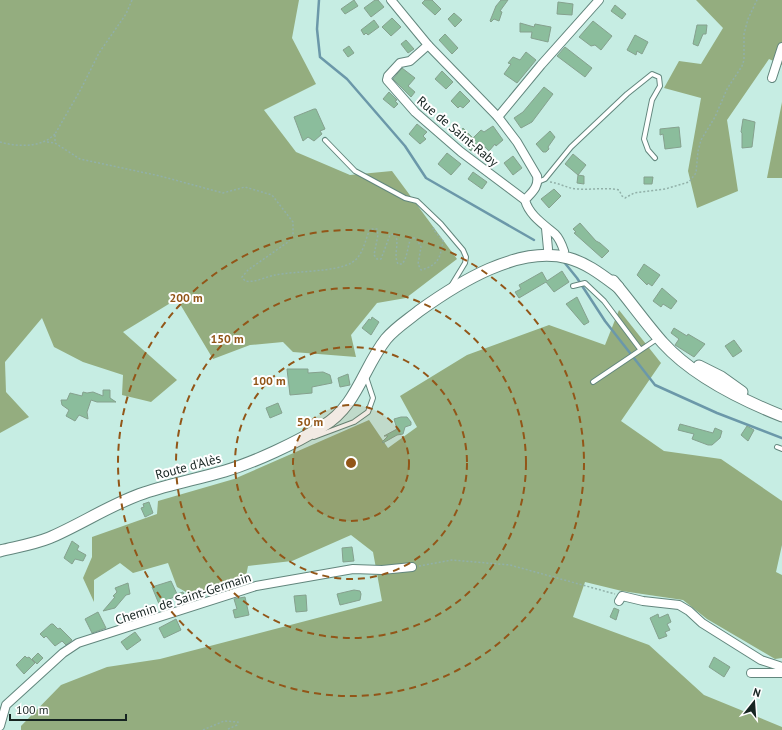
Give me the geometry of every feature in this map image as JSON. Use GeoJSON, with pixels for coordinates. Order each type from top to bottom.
{"type":"FeatureCollection","features":[{"type":"Feature","properties":{"kind":"main road"},"geometry":{"type":"LineString","coordinates":[[488,270],[496,264],[528,249],[564,251],[583,258],[595,266],[618,287],[675,354],[711,371],[755,403],[782,416]]}},
{"type":"Feature","properties":{"kind":"main road"},"geometry":{"type":"LineString","coordinates":[[488,270],[524,258],[540,255],[555,256],[568,258],[581,263],[618,287]]}},
{"type":"Feature","properties":{"kind":"main road","name":"Route d'Alès"},"geometry":{"type":"LineString","coordinates":[[0,551],[47,539],[143,493],[227,470],[298,441],[326,425],[343,411],[386,339],[399,326],[449,290],[488,270]]}},
{"type":"Feature","properties":{"kind":"street"},"geometry":{"type":"LineString","coordinates":[[390,0],[428,45],[498,117],[518,142],[537,176],[538,182],[526,200],[527,208],[546,228],[555,234],[564,251]]}},
{"type":"Feature","properties":{"kind":"street"},"geometry":{"type":"LineString","coordinates":[[498,117],[541,64],[599,0]]}},
{"type":"Feature","properties":{"kind":"street","name":"Rue de Saint-Raby"},"geometry":{"type":"LineString","coordinates":[[428,45],[410,61],[400,63],[388,76],[387,80],[415,112],[461,152],[526,200]]}},
{"type":"Feature","properties":{"kind":"street"},"geometry":{"type":"LineString","coordinates":[[772,78],[782,47]]}},
{"type":"Feature","properties":{"kind":"street"},"geometry":{"type":"LineString","coordinates":[[546,228],[548,249]]}},
{"type":"Feature","properties":{"kind":"street","name":"Chemin de Saint-Germain"},"geometry":{"type":"LineString","coordinates":[[0,726],[6,705],[63,653],[78,643],[256,586],[352,569],[382,570],[412,567]]}},
{"type":"Feature","properties":{"kind":"street"},"geometry":{"type":"LineString","coordinates":[[620,599],[679,605],[689,611],[702,623],[761,660],[782,667]]}},
{"type":"Feature","properties":{"kind":"street"},"geometry":{"type":"LineString","coordinates":[[752,673],[782,673]]}},
{"type":"Feature","properties":{"kind":"lane"},"geometry":{"type":"LineString","coordinates":[[538,182],[545,178],[571,147],[627,94],[652,74],[659,77],[660,86],[652,100],[644,139],[648,150],[656,158]]}},
{"type":"Feature","properties":{"kind":"lane"},"geometry":{"type":"LineString","coordinates":[[325,140],[355,171],[405,198],[416,201],[439,221],[463,250],[466,257],[465,262],[449,290]]}},
{"type":"Feature","properties":{"kind":"lane"},"geometry":{"type":"LineString","coordinates":[[573,286],[585,283],[604,301],[639,350]]}},
{"type":"Feature","properties":{"kind":"lane"},"geometry":{"type":"LineString","coordinates":[[593,382],[623,360],[659,337]]}},
{"type":"Feature","properties":{"kind":"lane"},"geometry":{"type":"LineString","coordinates":[[298,441],[327,433],[354,422],[368,412],[373,398],[371,387],[364,378]]}},
{"type":"Feature","properties":{"kind":"lane"},"geometry":{"type":"LineString","coordinates":[[777,447],[782,449]]}},
{"type":"Feature","properties":{"kind":"path"},"geometry":{"type":"LineString","coordinates":[[47,142],[55,134],[81,89],[99,53],[126,14],[132,0]]}},
{"type":"Feature","properties":{"kind":"path"},"geometry":{"type":"LineString","coordinates":[[538,182],[559,183],[569,188],[578,189],[619,190],[625,198],[640,192],[665,189],[689,182],[696,173],[698,150],[701,140],[715,117],[727,89],[742,66],[744,60],[744,34],[748,19],[757,0]]}},
{"type":"Feature","properties":{"kind":"path"},"geometry":{"type":"LineString","coordinates":[[55,134],[55,143]]}},
{"type":"Feature","properties":{"kind":"path"},"geometry":{"type":"LineString","coordinates":[[0,142],[30,145],[47,142],[55,143],[80,159],[138,170],[223,193],[245,187],[272,195],[293,222],[293,235],[288,242],[248,270],[242,277],[245,281],[251,282],[276,275],[333,268],[352,263],[363,249],[370,229],[377,229],[378,235],[374,255],[377,259],[381,259],[384,256],[390,235],[395,234],[398,239],[395,259],[398,264],[402,264],[406,259],[408,244],[411,238],[416,238],[421,248],[418,264],[421,270],[432,267],[441,257],[443,241],[433,229],[439,221]]}},
{"type":"Feature","properties":{"kind":"path"},"geometry":{"type":"LineString","coordinates":[[412,567],[452,560],[510,565],[620,599]]}},
{"type":"Feature","properties":{"kind":"path"},"geometry":{"type":"LineString","coordinates":[[203,730],[224,721],[238,722],[237,725],[226,730]]}},
{"type":"Feature","properties":{"kind":"green space"},"geometry":{"type":"Polygon","coordinates":[[[0,0],[299,0],[292,38],[316,84],[264,110],[296,152],[350,175],[392,171],[457,259],[406,298],[377,303],[351,335],[356,357],[293,352],[283,342],[250,345],[213,359],[177,299],[123,332],[177,380],[151,402],[122,395],[123,375],[83,362],[54,347],[42,318],[5,362],[6,392],[29,417],[0,433],[0,0]]]}},
{"type":"Feature","properties":{"kind":"green space"},"geometry":{"type":"Polygon","coordinates":[[[696,0],[782,0],[782,65],[769,59],[727,120],[738,191],[697,208],[688,171],[701,98],[664,88],[679,61],[701,64],[723,28],[696,0]]]}},
{"type":"Feature","properties":{"kind":"green space"},"geometry":{"type":"Polygon","coordinates":[[[782,102],[782,178],[767,178],[782,102]]]}},
{"type":"Feature","properties":{"kind":"green space"},"geometry":{"type":"Polygon","coordinates":[[[619,310],[661,363],[621,421],[664,451],[721,459],[782,501],[782,545],[776,572],[782,575],[782,658],[775,659],[707,619],[683,600],[622,591],[585,582],[573,617],[649,645],[704,695],[782,727],[782,730],[21,730],[21,726],[61,685],[107,667],[160,659],[382,601],[373,552],[351,535],[292,561],[248,566],[245,581],[195,597],[177,587],[168,563],[133,573],[120,563],[94,580],[94,602],[83,578],[92,557],[92,537],[157,514],[158,501],[234,479],[369,420],[388,448],[417,427],[400,396],[467,355],[549,325],[605,345],[619,310]]]}},
{"type":"Feature","properties":{"kind":"building"},"geometry":{"type":"Polygon","coordinates":[[[354,0],[358,6],[345,14],[341,9],[354,0]]]}},
{"type":"Feature","properties":{"kind":"building"},"geometry":{"type":"Polygon","coordinates":[[[375,0],[378,0],[384,7],[371,17],[364,8],[375,0]]]}},
{"type":"Feature","properties":{"kind":"building"},"geometry":{"type":"Polygon","coordinates":[[[425,0],[432,0],[441,9],[435,15],[422,3],[425,0]]]}},
{"type":"Feature","properties":{"kind":"building"},"geometry":{"type":"Polygon","coordinates":[[[501,0],[508,0],[500,11],[502,12],[499,21],[494,19],[491,22],[490,21],[496,6],[501,0]]]}},
{"type":"Feature","properties":{"kind":"building"},"geometry":{"type":"Polygon","coordinates":[[[558,2],[573,4],[572,15],[557,14],[558,2]]]}},
{"type":"Feature","properties":{"kind":"building"},"geometry":{"type":"Polygon","coordinates":[[[615,5],[626,14],[622,19],[611,11],[615,5]]]}},
{"type":"Feature","properties":{"kind":"building"},"geometry":{"type":"Polygon","coordinates":[[[454,13],[462,20],[455,27],[448,19],[454,13]]]}},
{"type":"Feature","properties":{"kind":"building"},"geometry":{"type":"Polygon","coordinates":[[[392,18],[401,27],[391,36],[382,27],[392,18]]]}},
{"type":"Feature","properties":{"kind":"building"},"geometry":{"type":"Polygon","coordinates":[[[374,20],[379,27],[368,35],[366,33],[364,35],[361,30],[374,20]]]}},
{"type":"Feature","properties":{"kind":"building"},"geometry":{"type":"Polygon","coordinates":[[[593,21],[612,36],[601,50],[595,45],[591,46],[579,37],[593,21]]]}},
{"type":"Feature","properties":{"kind":"building"},"geometry":{"type":"Polygon","coordinates":[[[520,23],[534,27],[535,24],[551,27],[548,42],[531,38],[532,32],[520,32],[520,23]]]}},
{"type":"Feature","properties":{"kind":"building"},"geometry":{"type":"Polygon","coordinates":[[[697,25],[707,25],[706,34],[703,34],[698,46],[693,44],[697,25]]]}},
{"type":"Feature","properties":{"kind":"building"},"geometry":{"type":"Polygon","coordinates":[[[445,34],[458,48],[452,54],[439,40],[445,34]]]}},
{"type":"Feature","properties":{"kind":"building"},"geometry":{"type":"Polygon","coordinates":[[[635,35],[648,42],[642,54],[637,51],[636,55],[627,50],[635,35]]]}},
{"type":"Feature","properties":{"kind":"building"},"geometry":{"type":"Polygon","coordinates":[[[406,40],[414,49],[408,53],[401,44],[406,40]]]}},
{"type":"Feature","properties":{"kind":"building"},"geometry":{"type":"Polygon","coordinates":[[[349,46],[354,53],[348,57],[343,50],[349,46]]]}},
{"type":"Feature","properties":{"kind":"building"},"geometry":{"type":"Polygon","coordinates":[[[565,47],[592,68],[585,77],[557,56],[565,47]]]}},
{"type":"Feature","properties":{"kind":"building"},"geometry":{"type":"Polygon","coordinates":[[[526,52],[536,60],[517,83],[504,74],[511,64],[508,63],[513,57],[520,60],[526,52]]]}},
{"type":"Feature","properties":{"kind":"building"},"geometry":{"type":"Polygon","coordinates":[[[402,68],[415,78],[408,86],[415,92],[411,97],[393,79],[402,68]]]}},
{"type":"Feature","properties":{"kind":"building"},"geometry":{"type":"Polygon","coordinates":[[[442,71],[453,82],[446,89],[435,79],[442,71]]]}},
{"type":"Feature","properties":{"kind":"building"},"geometry":{"type":"Polygon","coordinates":[[[544,87],[553,94],[532,122],[521,128],[514,118],[523,112],[544,87]]]}},
{"type":"Feature","properties":{"kind":"building"},"geometry":{"type":"Polygon","coordinates":[[[460,91],[470,101],[463,108],[460,106],[458,108],[451,101],[460,91]]]}},
{"type":"Feature","properties":{"kind":"building"},"geometry":{"type":"Polygon","coordinates":[[[389,92],[397,100],[395,101],[398,104],[394,108],[383,99],[389,92]]]}},
{"type":"Feature","properties":{"kind":"building"},"geometry":{"type":"Polygon","coordinates":[[[316,109],[325,129],[320,131],[322,134],[314,141],[308,137],[303,141],[294,117],[316,109]]]}},
{"type":"Feature","properties":{"kind":"building"},"geometry":{"type":"Polygon","coordinates":[[[743,119],[755,122],[752,147],[742,148],[741,132],[743,119]]]}},
{"type":"Feature","properties":{"kind":"building"},"geometry":{"type":"Polygon","coordinates":[[[417,124],[427,132],[423,136],[426,139],[420,144],[409,134],[417,124]]]}},
{"type":"Feature","properties":{"kind":"building"},"geometry":{"type":"Polygon","coordinates":[[[493,126],[503,140],[496,146],[495,144],[489,151],[485,147],[479,153],[472,149],[471,151],[461,141],[459,132],[463,128],[473,138],[481,130],[484,132],[493,126]]]}},
{"type":"Feature","properties":{"kind":"building"},"geometry":{"type":"Polygon","coordinates":[[[679,127],[681,147],[665,149],[663,134],[660,135],[660,129],[679,127]]]}},
{"type":"Feature","properties":{"kind":"building"},"geometry":{"type":"Polygon","coordinates":[[[550,131],[555,137],[548,147],[549,149],[546,152],[543,152],[536,144],[550,131]]]}},
{"type":"Feature","properties":{"kind":"building"},"geometry":{"type":"Polygon","coordinates":[[[447,153],[461,164],[451,175],[438,164],[447,153]]]}},
{"type":"Feature","properties":{"kind":"building"},"geometry":{"type":"Polygon","coordinates":[[[573,154],[586,165],[578,175],[565,164],[573,154]]]}},
{"type":"Feature","properties":{"kind":"building"},"geometry":{"type":"Polygon","coordinates":[[[513,156],[522,168],[513,175],[504,163],[513,156]]]}},
{"type":"Feature","properties":{"kind":"building"},"geometry":{"type":"Polygon","coordinates":[[[473,172],[487,182],[482,189],[468,179],[473,172]]]}},
{"type":"Feature","properties":{"kind":"building"},"geometry":{"type":"Polygon","coordinates":[[[578,175],[584,176],[584,184],[577,183],[578,175]]]}},
{"type":"Feature","properties":{"kind":"building"},"geometry":{"type":"Polygon","coordinates":[[[644,177],[653,177],[652,184],[644,184],[644,177]]]}},
{"type":"Feature","properties":{"kind":"building"},"geometry":{"type":"Polygon","coordinates":[[[554,189],[561,196],[549,208],[541,199],[554,189]]]}},
{"type":"Feature","properties":{"kind":"building"},"geometry":{"type":"Polygon","coordinates":[[[580,223],[596,241],[609,251],[602,258],[574,233],[576,232],[573,229],[580,223]]]}},
{"type":"Feature","properties":{"kind":"building"},"geometry":{"type":"Polygon","coordinates":[[[644,264],[660,275],[652,286],[648,283],[647,285],[637,275],[644,264]]]}},
{"type":"Feature","properties":{"kind":"building"},"geometry":{"type":"Polygon","coordinates":[[[562,271],[569,282],[554,292],[546,282],[519,298],[515,292],[521,289],[519,285],[542,272],[547,281],[562,271]]]}},
{"type":"Feature","properties":{"kind":"building"},"geometry":{"type":"Polygon","coordinates":[[[662,288],[677,301],[671,309],[663,304],[661,307],[653,301],[662,288]]]}},
{"type":"Feature","properties":{"kind":"building"},"geometry":{"type":"Polygon","coordinates":[[[577,297],[589,322],[584,325],[566,304],[577,297]]]}},
{"type":"Feature","properties":{"kind":"building"},"geometry":{"type":"Polygon","coordinates":[[[372,317],[379,322],[371,335],[362,328],[369,319],[371,320],[372,317]]]}},
{"type":"Feature","properties":{"kind":"building"},"geometry":{"type":"Polygon","coordinates":[[[674,328],[705,344],[694,357],[675,345],[679,339],[671,333],[674,328]]]}},
{"type":"Feature","properties":{"kind":"building"},"geometry":{"type":"Polygon","coordinates":[[[734,340],[742,351],[733,357],[725,346],[734,340]]]}},
{"type":"Feature","properties":{"kind":"building"},"geometry":{"type":"Polygon","coordinates":[[[287,369],[308,369],[308,373],[323,372],[330,375],[332,383],[312,387],[312,393],[290,395],[287,369]]]}},
{"type":"Feature","properties":{"kind":"building"},"geometry":{"type":"Polygon","coordinates":[[[348,374],[350,385],[340,387],[338,378],[348,374]]]}},
{"type":"Feature","properties":{"kind":"building"},"geometry":{"type":"Polygon","coordinates":[[[103,390],[110,390],[110,398],[116,402],[97,402],[91,400],[87,412],[88,419],[79,415],[75,421],[66,416],[69,410],[62,405],[61,400],[67,400],[70,393],[82,396],[83,392],[93,392],[103,396],[103,390]]]}},
{"type":"Feature","properties":{"kind":"building"},"geometry":{"type":"Polygon","coordinates":[[[278,403],[282,413],[270,418],[266,408],[278,403]]]}},
{"type":"Feature","properties":{"kind":"building"},"geometry":{"type":"Polygon","coordinates":[[[407,417],[411,422],[411,425],[405,427],[403,434],[397,435],[383,443],[382,442],[388,436],[384,436],[397,429],[394,419],[407,417]]]}},
{"type":"Feature","properties":{"kind":"building"},"geometry":{"type":"Polygon","coordinates":[[[680,424],[713,433],[715,428],[722,431],[720,438],[712,445],[708,445],[692,439],[694,434],[678,430],[680,424]]]}},
{"type":"Feature","properties":{"kind":"building"},"geometry":{"type":"Polygon","coordinates":[[[747,426],[754,430],[748,441],[741,435],[747,426]]]}},
{"type":"Feature","properties":{"kind":"building"},"geometry":{"type":"Polygon","coordinates":[[[149,502],[153,513],[145,517],[141,508],[144,507],[143,504],[149,502]]]}},
{"type":"Feature","properties":{"kind":"building"},"geometry":{"type":"Polygon","coordinates":[[[72,541],[79,546],[77,550],[86,555],[83,561],[75,559],[72,564],[64,558],[72,541]]]}},
{"type":"Feature","properties":{"kind":"building"},"geometry":{"type":"Polygon","coordinates":[[[352,547],[354,561],[343,562],[342,548],[352,547]]]}},
{"type":"Feature","properties":{"kind":"building"},"geometry":{"type":"Polygon","coordinates":[[[171,581],[177,594],[183,592],[186,601],[178,603],[176,596],[159,604],[152,587],[171,581]]]}},
{"type":"Feature","properties":{"kind":"building"},"geometry":{"type":"Polygon","coordinates":[[[128,583],[130,594],[126,595],[115,608],[103,611],[115,597],[113,596],[117,592],[115,588],[128,583]]]}},
{"type":"Feature","properties":{"kind":"building"},"geometry":{"type":"Polygon","coordinates":[[[354,590],[360,591],[360,600],[340,605],[337,594],[354,590]]]}},
{"type":"Feature","properties":{"kind":"building"},"geometry":{"type":"Polygon","coordinates":[[[306,595],[307,611],[296,612],[294,596],[306,595]]]}},
{"type":"Feature","properties":{"kind":"building"},"geometry":{"type":"Polygon","coordinates":[[[245,597],[249,615],[235,618],[233,610],[237,609],[234,599],[245,597]]]}},
{"type":"Feature","properties":{"kind":"building"},"geometry":{"type":"Polygon","coordinates":[[[614,608],[619,610],[616,620],[610,617],[614,608]]]}},
{"type":"Feature","properties":{"kind":"building"},"geometry":{"type":"Polygon","coordinates":[[[98,612],[106,628],[92,633],[85,619],[98,612]]]}},
{"type":"Feature","properties":{"kind":"building"},"geometry":{"type":"Polygon","coordinates":[[[658,614],[659,618],[668,614],[671,622],[667,624],[670,630],[665,632],[667,636],[659,639],[650,618],[658,614]]]}},
{"type":"Feature","properties":{"kind":"building"},"geometry":{"type":"Polygon","coordinates":[[[176,619],[181,630],[164,638],[159,628],[176,619]]]}},
{"type":"Feature","properties":{"kind":"building"},"geometry":{"type":"Polygon","coordinates":[[[51,624],[58,629],[60,628],[72,640],[66,645],[62,641],[55,646],[46,636],[44,638],[40,634],[51,624]]]}},
{"type":"Feature","properties":{"kind":"building"},"geometry":{"type":"Polygon","coordinates":[[[135,632],[141,640],[127,650],[121,642],[135,632]]]}},
{"type":"Feature","properties":{"kind":"building"},"geometry":{"type":"Polygon","coordinates":[[[38,653],[43,658],[37,664],[32,659],[38,653]]]}},
{"type":"Feature","properties":{"kind":"building"},"geometry":{"type":"Polygon","coordinates":[[[25,656],[27,658],[29,657],[35,663],[24,674],[16,665],[25,656]]]}},
{"type":"Feature","properties":{"kind":"building"},"geometry":{"type":"Polygon","coordinates":[[[714,657],[730,667],[724,677],[709,667],[714,657]]]}},
{"type":"Feature","properties":{"kind":"waterway"},"geometry":{"type":"LineString","coordinates":[[319,0],[317,29],[320,57],[347,79],[405,146],[426,178],[534,240]]}},
{"type":"Feature","properties":{"kind":"waterway"},"geometry":{"type":"LineString","coordinates":[[564,262],[577,278],[605,321],[655,385],[717,413],[782,438]]}}]}
